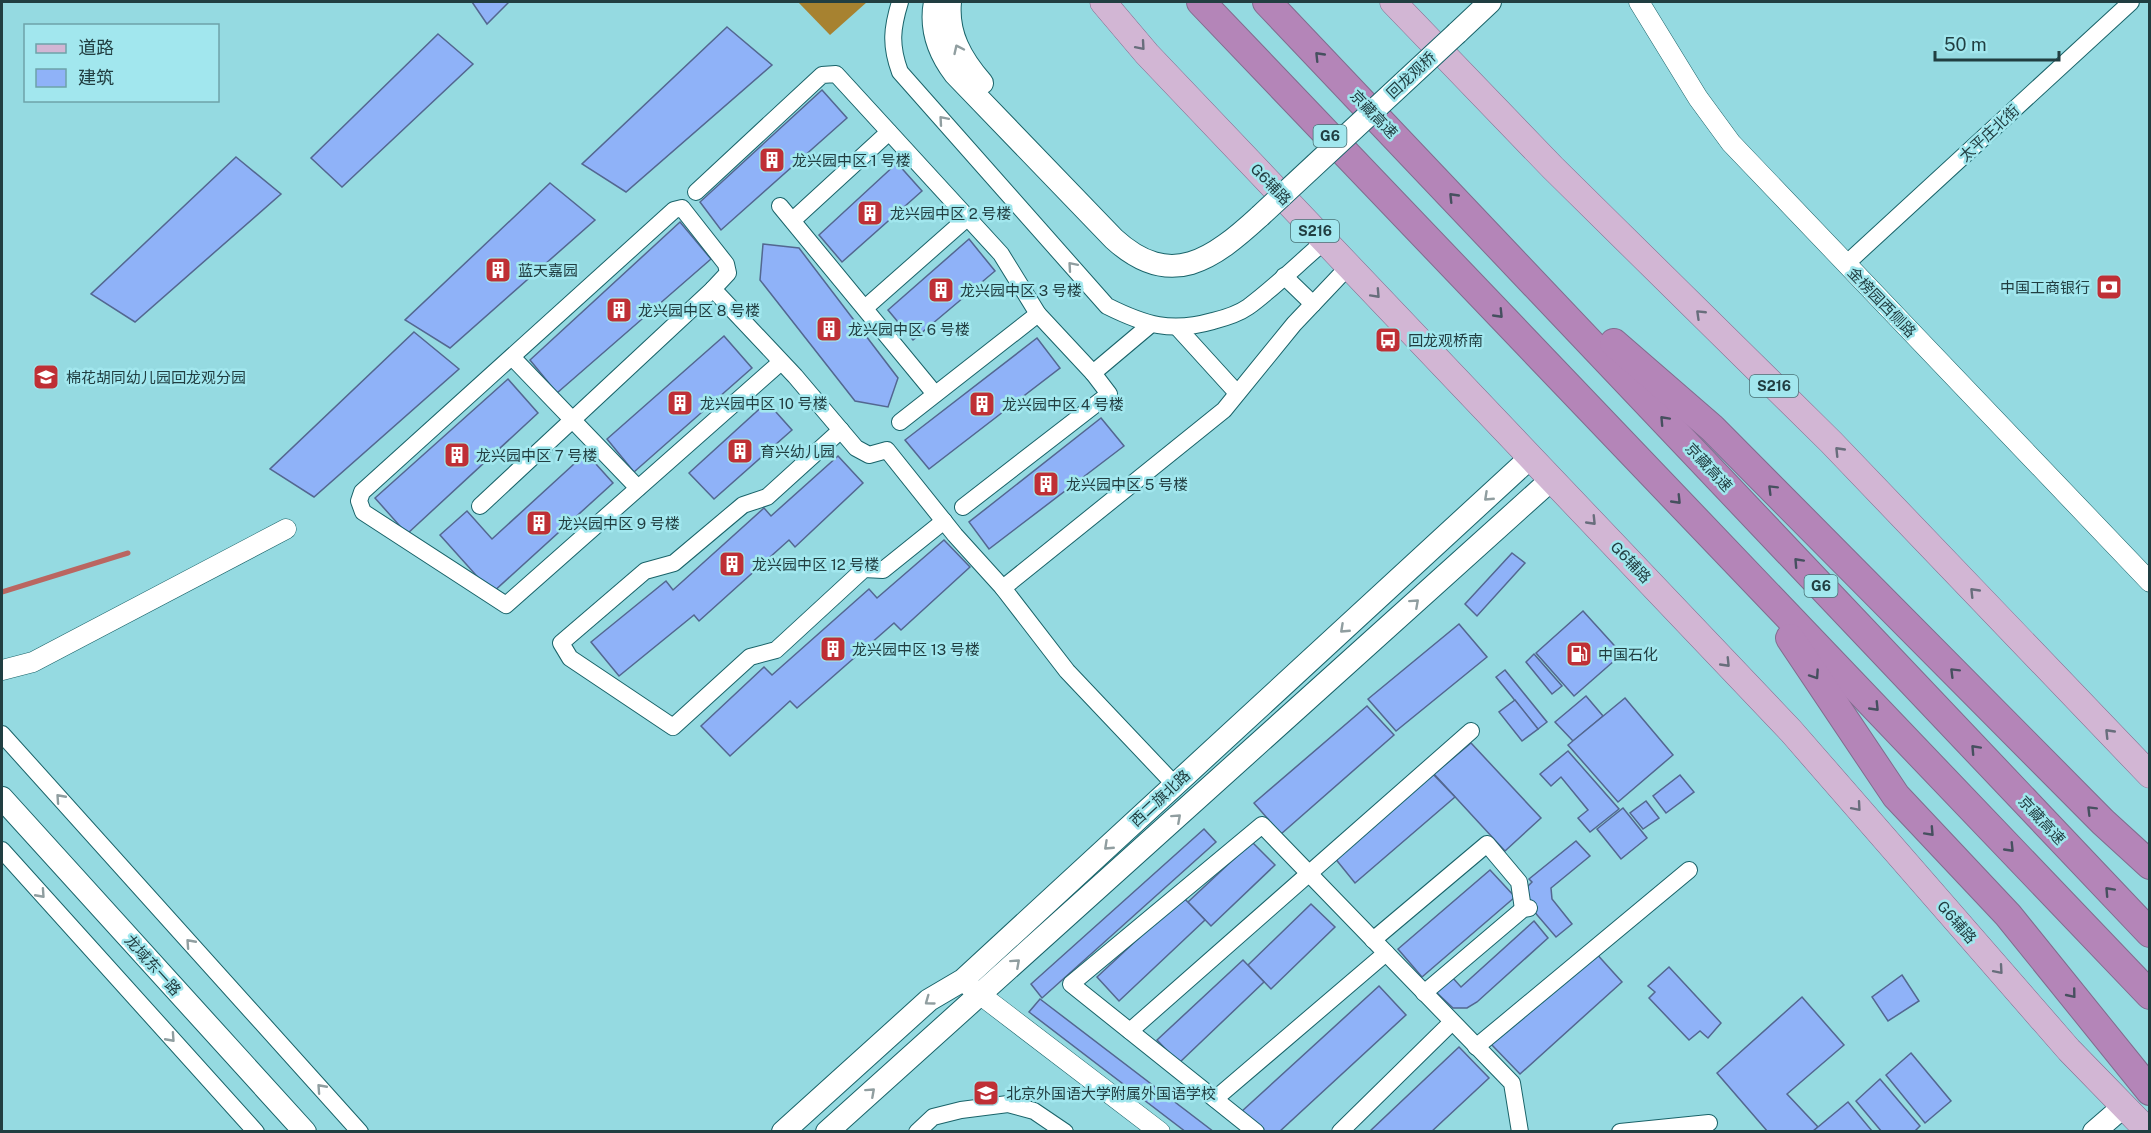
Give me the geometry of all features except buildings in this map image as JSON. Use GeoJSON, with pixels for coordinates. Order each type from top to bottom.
{"type":"FeatureCollection","features":[{"type":"Feature","properties":{"kind":"highway","name":"G6"},"geometry":{"type":"LineString","coordinates":[[1201,2],[1451,263]]}},
{"type":"Feature","properties":{"kind":"highway","name":"京藏高速"},"geometry":{"type":"LineString","coordinates":[[1267,2],[2150,933]]}},
{"type":"Feature","properties":{"kind":"highway","name":"G6"},"geometry":{"type":"LineString","coordinates":[[1235,37],[2150,995]]}},
{"type":"Feature","properties":{"kind":"highway"},"geometry":{"type":"LineString","coordinates":[[1493,239],[1712,428],[2103,822],[2150,865]]}},
{"type":"Feature","properties":{"kind":"highway"},"geometry":{"type":"LineString","coordinates":[[1748,574],[1896,795],[2008,915],[2150,1091]]}},
{"type":"Feature","properties":{"kind":"main road"},"geometry":{"type":"LineString","coordinates":[[935,2],[937,40],[944,58],[955,74],[1114,239],[1131,252],[1163,265],[1177,266],[1205,259],[1230,243],[1256,212]]}},
{"type":"Feature","properties":{"kind":"main road"},"geometry":{"type":"LineString","coordinates":[[950,2],[949,16],[952,33],[965,62],[1114,222],[1131,237],[1162,251],[1189,250],[1215,239],[1256,212]]}},
{"type":"Feature","properties":{"kind":"main road","name":"G6辅路"},"geometry":{"type":"LineString","coordinates":[[1103,2],[1147,54],[1791,731],[2069,1050],[2149,1131]]}},
{"type":"Feature","properties":{"kind":"main road","name":"S216"},"geometry":{"type":"LineString","coordinates":[[1393,2],[1553,168],[1831,442],[2150,775]]}},
{"type":"Feature","properties":{"kind":"main road"},"geometry":{"type":"LineString","coordinates":[[1453,28],[1472,2]]}},
{"type":"Feature","properties":{"kind":"main road"},"geometry":{"type":"LineString","coordinates":[[1453,28],[1490,2]]}},
{"type":"Feature","properties":{"kind":"main road","name":"回龙观桥"},"geometry":{"type":"LineString","coordinates":[[1256,212],[1453,28]]}},
{"type":"Feature","properties":{"kind":"main road","name":"西二旗北路"},"geometry":{"type":"LineString","coordinates":[[783,1131],[929,1000],[963,980],[1531,457]]}},
{"type":"Feature","properties":{"kind":"main road","name":"西二旗北路"},"geometry":{"type":"LineString","coordinates":[[827,1131],[981,995],[1551,479]]}},
{"type":"Feature","properties":{"kind":"main road","name":"龙域东一路"},"geometry":{"type":"LineString","coordinates":[[2,798],[305,1131]]}},
{"type":"Feature","properties":{"kind":"main road"},"geometry":{"type":"LineString","coordinates":[[2094,1131],[2124,1106]]}},
{"type":"Feature","properties":{"kind":"street"},"geometry":{"type":"LineString","coordinates":[[900,2],[894,19],[892,39],[900,72],[1107,306],[1150,325],[1177,327],[1228,317],[1246,308],[1325,241]]}},
{"type":"Feature","properties":{"kind":"street","name":"金榜园西侧路"},"geometry":{"type":"LineString","coordinates":[[1639,2],[1698,98],[1725,136],[2150,582]]}},
{"type":"Feature","properties":{"kind":"street","name":"太平庄北街"},"geometry":{"type":"LineString","coordinates":[[1846,264],[2131,2]]}},
{"type":"Feature","properties":{"kind":"street"},"geometry":{"type":"LineString","coordinates":[[696,192],[822,75],[836,74],[1000,254],[1038,314],[1093,373],[1109,394],[963,507]]}},
{"type":"Feature","properties":{"kind":"street"},"geometry":{"type":"LineString","coordinates":[[793,220],[889,132]]}},
{"type":"Feature","properties":{"kind":"street"},"geometry":{"type":"LineString","coordinates":[[780,206],[935,394]]}},
{"type":"Feature","properties":{"kind":"street"},"geometry":{"type":"LineString","coordinates":[[480,506],[728,273],[726,264],[682,208],[674,210],[362,492],[359,501],[363,512],[506,605],[781,362]]}},
{"type":"Feature","properties":{"kind":"street"},"geometry":{"type":"LineString","coordinates":[[865,308],[967,218]]}},
{"type":"Feature","properties":{"kind":"street"},"geometry":{"type":"LineString","coordinates":[[1002,588],[1224,410],[1294,324],[1349,266]]}},
{"type":"Feature","properties":{"kind":"street"},"geometry":{"type":"LineString","coordinates":[[1284,276],[1313,304]]}},
{"type":"Feature","properties":{"kind":"street"},"geometry":{"type":"LineString","coordinates":[[713,289],[856,448],[868,455],[887,450],[1002,588],[1067,671],[1175,785]]}},
{"type":"Feature","properties":{"kind":"street"},"geometry":{"type":"LineString","coordinates":[[900,422],[1038,314]]}},
{"type":"Feature","properties":{"kind":"street"},"geometry":{"type":"LineString","coordinates":[[1093,373],[1150,325]]}},
{"type":"Feature","properties":{"kind":"street"},"geometry":{"type":"LineString","coordinates":[[1177,327],[1237,393]]}},
{"type":"Feature","properties":{"kind":"street"},"geometry":{"type":"LineString","coordinates":[[512,357],[638,488]]}},
{"type":"Feature","properties":{"kind":"street"},"geometry":{"type":"LineString","coordinates":[[841,430],[767,497],[743,505],[674,563],[645,571],[561,643],[570,658],[673,727],[750,657],[776,650],[864,569],[883,570],[944,521]]}},
{"type":"Feature","properties":{"kind":"street"},"geometry":{"type":"LineString","coordinates":[[2,670],[33,662],[286,529]]}},
{"type":"Feature","properties":{"kind":"street"},"geometry":{"type":"LineString","coordinates":[[1130,1031],[1471,731]]}},
{"type":"Feature","properties":{"kind":"street"},"geometry":{"type":"LineString","coordinates":[[2,734],[360,1131]]}},
{"type":"Feature","properties":{"kind":"street"},"geometry":{"type":"LineString","coordinates":[[1256,1131],[1071,984],[1262,825],[1512,1083],[1520,1131]]}},
{"type":"Feature","properties":{"kind":"street"},"geometry":{"type":"LineString","coordinates":[[1372,940],[1487,844],[1519,882],[1526,908],[1424,993]]}},
{"type":"Feature","properties":{"kind":"street"},"geometry":{"type":"LineString","coordinates":[[2,850],[256,1131]]}},
{"type":"Feature","properties":{"kind":"street"},"geometry":{"type":"LineString","coordinates":[[1476,1047],[1689,870]]}},
{"type":"Feature","properties":{"kind":"street"},"geometry":{"type":"LineString","coordinates":[[1215,1099],[1386,953]]}},
{"type":"Feature","properties":{"kind":"street"},"geometry":{"type":"LineString","coordinates":[[963,980],[1160,1131]]}},
{"type":"Feature","properties":{"kind":"street"},"geometry":{"type":"LineString","coordinates":[[1340,1131],[1452,1022]]}},
{"type":"Feature","properties":{"kind":"street"},"geometry":{"type":"LineString","coordinates":[[916,1131],[933,1117],[961,1110],[1008,1104],[1034,1111],[1065,1131]]}},
{"type":"Feature","properties":{"kind":"street"},"geometry":{"type":"LineString","coordinates":[[1620,1131],[1709,1123]]}},
{"type":"Feature","properties":{"kind":"shaded area"},"geometry":{"type":"Polygon","coordinates":[[[798,2],[867,2],[830,35],[798,2]]]}},
{"type":"Feature","properties":{"kind":"waterway"},"geometry":{"type":"LineString","coordinates":[[2,592],[128,553]]}},
{"type":"Feature","properties":{"kind":"place","name":"龙兴园中区 1 号楼"},"geometry":{"type":"Point","coordinates":[772,160]}},
{"type":"Feature","properties":{"kind":"place","name":"龙兴园中区 2 号楼"},"geometry":{"type":"Point","coordinates":[870,213]}},
{"type":"Feature","properties":{"kind":"place","name":"蓝天嘉园"},"geometry":{"type":"Point","coordinates":[498,270]}},
{"type":"Feature","properties":{"kind":"place","name":"中国工商银行"},"geometry":{"type":"Point","coordinates":[2109,287]}},
{"type":"Feature","properties":{"kind":"place","name":"龙兴园中区 3 号楼"},"geometry":{"type":"Point","coordinates":[941,290]}},
{"type":"Feature","properties":{"kind":"place","name":"龙兴园中区 8 号楼"},"geometry":{"type":"Point","coordinates":[619,310]}},
{"type":"Feature","properties":{"kind":"place","name":"龙兴园中区 6 号楼"},"geometry":{"type":"Point","coordinates":[829,329]}},
{"type":"Feature","properties":{"kind":"place","name":"回龙观桥南"},"geometry":{"type":"Point","coordinates":[1388,340]}},
{"type":"Feature","properties":{"kind":"place","name":"棉花胡同幼儿园回龙观分园"},"geometry":{"type":"Point","coordinates":[46,377]}},
{"type":"Feature","properties":{"kind":"place","name":"龙兴园中区 10 号楼"},"geometry":{"type":"Point","coordinates":[680,403]}},
{"type":"Feature","properties":{"kind":"place","name":"龙兴园中区 4 号楼"},"geometry":{"type":"Point","coordinates":[982,404]}},
{"type":"Feature","properties":{"kind":"place","name":"育兴幼儿园"},"geometry":{"type":"Point","coordinates":[740,451]}},
{"type":"Feature","properties":{"kind":"place","name":"龙兴园中区 7 号楼"},"geometry":{"type":"Point","coordinates":[457,455]}},
{"type":"Feature","properties":{"kind":"place","name":"龙兴园中区 5 号楼"},"geometry":{"type":"Point","coordinates":[1046,484]}},
{"type":"Feature","properties":{"kind":"place","name":"龙兴园中区 9 号楼"},"geometry":{"type":"Point","coordinates":[539,523]}},
{"type":"Feature","properties":{"kind":"place","name":"龙兴园中区 12 号楼"},"geometry":{"type":"Point","coordinates":[732,564]}},
{"type":"Feature","properties":{"kind":"place","name":"龙兴园中区 13 号楼"},"geometry":{"type":"Point","coordinates":[833,649]}},
{"type":"Feature","properties":{"kind":"place","name":"中国石化"},"geometry":{"type":"Point","coordinates":[1579,654]}},
{"type":"Feature","properties":{"kind":"place","name":"北京外国语大学附属外国语学校"},"geometry":{"type":"Point","coordinates":[986,1093]}}]}
